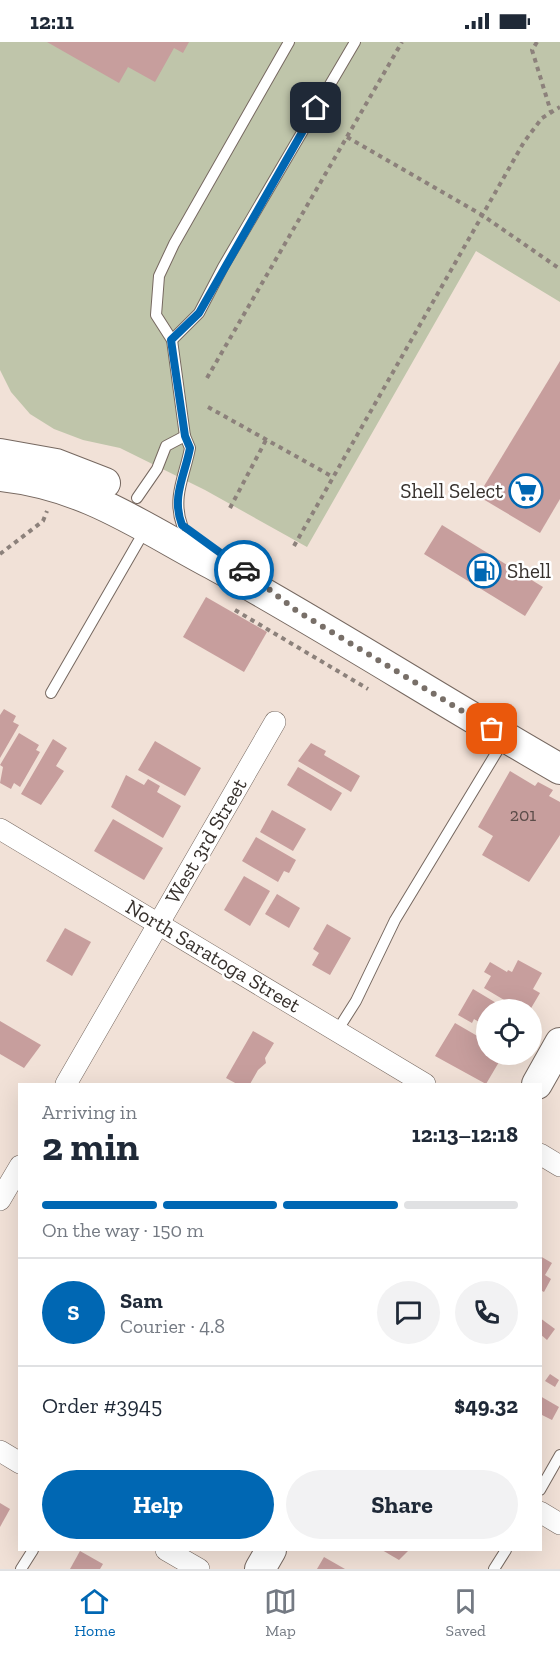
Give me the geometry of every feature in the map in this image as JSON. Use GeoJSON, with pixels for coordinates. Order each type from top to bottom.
{"type":"FeatureCollection","features":[{"type":"Feature","properties":{"kind":"main road"},"geometry":{"type":"LineString","coordinates":[[4,457],[56,464],[89,475],[136,498],[182,525],[297,611]]}},
{"type":"Feature","properties":{"kind":"main road"},"geometry":{"type":"LineString","coordinates":[[4,457],[147,527],[297,611],[560,769]]}},
{"type":"Feature","properties":{"kind":"main road"},"geometry":{"type":"LineString","coordinates":[[538,1083],[560,1043]]}},
{"type":"Feature","properties":{"kind":"main road"},"geometry":{"type":"LineString","coordinates":[[260,1569],[270,1551]]}},
{"type":"Feature","properties":{"kind":"street","name":"West 3rd Street"},"geometry":{"type":"LineString","coordinates":[[67,1083],[275,722]]}},
{"type":"Feature","properties":{"kind":"street","name":"North Saratoga Street"},"geometry":{"type":"LineString","coordinates":[[0,829],[423,1083]]}},
{"type":"Feature","properties":{"kind":"street"},"geometry":{"type":"LineString","coordinates":[[542,1155],[560,1166]]}},
{"type":"Feature","properties":{"kind":"street"},"geometry":{"type":"LineString","coordinates":[[6,1194],[18,1170]]}},
{"type":"Feature","properties":{"kind":"street"},"geometry":{"type":"LineString","coordinates":[[0,1451],[18,1462]]}},
{"type":"Feature","properties":{"kind":"street"},"geometry":{"type":"LineString","coordinates":[[542,1513],[560,1524]]}},
{"type":"Feature","properties":{"kind":"street"},"geometry":{"type":"LineString","coordinates":[[168,1551],[199,1569]]}},
{"type":"Feature","properties":{"kind":"lane"},"geometry":{"type":"LineString","coordinates":[[182,525],[176,508],[176,496],[190,448],[185,436],[171,340],[156,315],[156,285],[162,267],[289,42]]}},
{"type":"Feature","properties":{"kind":"lane"},"geometry":{"type":"LineString","coordinates":[[171,340],[199,313],[223,267],[355,42]]}},
{"type":"Feature","properties":{"kind":"lane"},"geometry":{"type":"LineString","coordinates":[[136,498],[157,469],[166,446],[185,436]]}},
{"type":"Feature","properties":{"kind":"lane"},"geometry":{"type":"LineString","coordinates":[[51,693],[147,527]]}},
{"type":"Feature","properties":{"kind":"lane"},"geometry":{"type":"LineString","coordinates":[[337,1031],[356,1001],[395,920],[506,738]]}},
{"type":"Feature","properties":{"kind":"lane"},"geometry":{"type":"LineString","coordinates":[[542,1486],[560,1455]]}},
{"type":"Feature","properties":{"kind":"lane"},"geometry":{"type":"LineString","coordinates":[[21,1569],[32,1551]]}},
{"type":"Feature","properties":{"kind":"lane"},"geometry":{"type":"LineString","coordinates":[[494,1569],[505,1551]]}},
{"type":"Feature","properties":{"kind":"path"},"geometry":{"type":"LineString","coordinates":[[207,378],[402,42]]}},
{"type":"Feature","properties":{"kind":"path"},"geometry":{"type":"LineString","coordinates":[[537,42],[532,50],[551,112]]}},
{"type":"Feature","properties":{"kind":"path"},"geometry":{"type":"LineString","coordinates":[[294,546],[524,142],[542,118],[560,107]]}},
{"type":"Feature","properties":{"kind":"path"},"geometry":{"type":"LineString","coordinates":[[347,137],[482,216],[560,269]]}},
{"type":"Feature","properties":{"kind":"path"},"geometry":{"type":"LineString","coordinates":[[208,407],[333,477]]}},
{"type":"Feature","properties":{"kind":"path"},"geometry":{"type":"LineString","coordinates":[[230,508],[266,440]]}},
{"type":"Feature","properties":{"kind":"path"},"geometry":{"type":"LineString","coordinates":[[0,554],[43,521],[49,504]]}},
{"type":"Feature","properties":{"kind":"path"},"geometry":{"type":"LineString","coordinates":[[233,609],[378,694]]}},
{"type":"Feature","properties":{"kind":"green space"},"geometry":{"type":"Polygon","coordinates":[[[0,42],[560,42],[560,302],[476,251],[307,547],[205,490],[120,448],[83,440],[54,429],[30,414],[11,392],[0,370],[0,42]]]}},
{"type":"Feature","properties":{"kind":"building"},"geometry":{"type":"Polygon","coordinates":[[[47,42],[189,42],[183,53],[174,48],[155,82],[128,67],[119,83],[47,42]]]}},
{"type":"Feature","properties":{"kind":"building"},"geometry":{"type":"Polygon","coordinates":[[[560,361],[560,499],[540,533],[478,496],[560,361]]]}},
{"type":"Feature","properties":{"kind":"building","name":"Shell"},"geometry":{"type":"Polygon","coordinates":[[[442,525],[543,587],[525,616],[424,554],[442,525]]]}},
{"type":"Feature","properties":{"kind":"building"},"geometry":{"type":"Polygon","coordinates":[[[206,597],[267,632],[244,672],[183,637],[206,597]]]}},
{"type":"Feature","properties":{"kind":"building"},"geometry":{"type":"Polygon","coordinates":[[[4,709],[16,716],[13,722],[19,725],[0,758],[0,715],[4,709]]]}},
{"type":"Feature","properties":{"kind":"building"},"geometry":{"type":"Polygon","coordinates":[[[19,733],[39,745],[36,750],[40,752],[20,787],[14,783],[11,789],[0,783],[3,767],[0,765],[19,733]]]}},
{"type":"Feature","properties":{"kind":"building"},"geometry":{"type":"Polygon","coordinates":[[[53,739],[67,748],[56,766],[64,771],[41,805],[21,794],[53,739]]]}},
{"type":"Feature","properties":{"kind":"building"},"geometry":{"type":"Polygon","coordinates":[[[155,741],[201,768],[185,796],[138,770],[155,741]]]}},
{"type":"Feature","properties":{"kind":"building"},"geometry":{"type":"Polygon","coordinates":[[[311,743],[326,751],[324,755],[360,776],[351,792],[298,761],[311,743]]]}},
{"type":"Feature","properties":{"kind":"building"},"geometry":{"type":"Polygon","coordinates":[[[298,767],[342,793],[331,811],[287,785],[298,767]]]}},
{"type":"Feature","properties":{"kind":"building"},"geometry":{"type":"Polygon","coordinates":[[[510,771],[535,786],[538,782],[553,790],[549,796],[560,802],[560,835],[529,882],[482,855],[493,836],[478,827],[510,771]]]}},
{"type":"Feature","properties":{"kind":"building"},"geometry":{"type":"Polygon","coordinates":[[[126,775],[144,785],[148,779],[160,786],[157,792],[181,806],[163,838],[111,807],[126,775]]]}},
{"type":"Feature","properties":{"kind":"building"},"geometry":{"type":"Polygon","coordinates":[[[272,810],[306,829],[293,851],[260,832],[272,810]]]}},
{"type":"Feature","properties":{"kind":"building"},"geometry":{"type":"Polygon","coordinates":[[[113,819],[163,848],[144,880],[94,851],[113,819]]]}},
{"type":"Feature","properties":{"kind":"building"},"geometry":{"type":"Polygon","coordinates":[[[256,837],[296,860],[289,873],[284,871],[278,882],[242,861],[256,837]]]}},
{"type":"Feature","properties":{"kind":"building"},"geometry":{"type":"Polygon","coordinates":[[[244,876],[270,891],[250,926],[224,910],[244,876]]]}},
{"type":"Feature","properties":{"kind":"building"},"geometry":{"type":"Polygon","coordinates":[[[277,894],[300,908],[289,928],[265,914],[277,894]]]}},
{"type":"Feature","properties":{"kind":"building"},"geometry":{"type":"Polygon","coordinates":[[[327,924],[351,938],[330,975],[312,965],[319,953],[313,949],[327,924]]]}},
{"type":"Feature","properties":{"kind":"building"},"geometry":{"type":"Polygon","coordinates":[[[65,928],[91,942],[72,976],[46,961],[65,928]]]}},
{"type":"Feature","properties":{"kind":"building"},"geometry":{"type":"Polygon","coordinates":[[[518,960],[542,973],[533,989],[540,993],[536,999],[502,999],[484,988],[491,976],[484,972],[490,962],[507,972],[508,970],[512,972],[518,960]]]}},
{"type":"Feature","properties":{"kind":"building"},"geometry":{"type":"Polygon","coordinates":[[[473,989],[490,999],[476,999],[476,1020],[474,1019],[472,1023],[458,1015],[473,989]]]}},
{"type":"Feature","properties":{"kind":"building"},"geometry":{"type":"Polygon","coordinates":[[[0,1021],[41,1045],[24,1068],[0,1054],[0,1021]]]}},
{"type":"Feature","properties":{"kind":"building"},"geometry":{"type":"Polygon","coordinates":[[[455,1023],[476,1035],[476,1065],[497,1065],[487,1083],[435,1056],[455,1023]]]}},
{"type":"Feature","properties":{"kind":"building"},"geometry":{"type":"Polygon","coordinates":[[[253,1031],[274,1043],[265,1058],[266,1063],[258,1070],[251,1083],[235,1083],[226,1078],[253,1031]]]}},
{"type":"Feature","properties":{"kind":"building"},"geometry":{"type":"Polygon","coordinates":[[[542,1257],[552,1263],[545,1275],[551,1279],[544,1292],[542,1291],[542,1257]]]}},
{"type":"Feature","properties":{"kind":"building"},"geometry":{"type":"Polygon","coordinates":[[[542,1319],[555,1329],[547,1340],[542,1336],[542,1319]]]}},
{"type":"Feature","properties":{"kind":"building"},"geometry":{"type":"Polygon","coordinates":[[[550,1374],[559,1380],[555,1387],[545,1381],[550,1374]]]}},
{"type":"Feature","properties":{"kind":"building"},"geometry":{"type":"Polygon","coordinates":[[[542,1397],[559,1407],[552,1420],[542,1415],[542,1397]]]}},
{"type":"Feature","properties":{"kind":"building"},"geometry":{"type":"Polygon","coordinates":[[[0,1503],[10,1509],[0,1527],[0,1503]]]}},
{"type":"Feature","properties":{"kind":"building"},"geometry":{"type":"Polygon","coordinates":[[[80,1551],[103,1564],[100,1569],[70,1569],[80,1551]]]}},
{"type":"Feature","properties":{"kind":"building"},"geometry":{"type":"Polygon","coordinates":[[[384,1551],[408,1551],[399,1560],[384,1551]]]}},
{"type":"Feature","properties":{"kind":"building"},"geometry":{"type":"Polygon","coordinates":[[[324,1557],[345,1569],[317,1569],[324,1557]]]}},
{"type":"Feature","properties":{"kind":"way so far"},"geometry":{"type":"LineString","coordinates":[[244,570],[297,611],[492,729]]}},
{"type":"Feature","properties":{"kind":"place","name":"Shell Select"},"geometry":{"type":"Point","coordinates":[526,491]}},
{"type":"Feature","properties":{"kind":"place","name":"Shell"},"geometry":{"type":"Point","coordinates":[484,571]}},
{"type":"Feature","properties":{"kind":"route"},"geometry":{"type":"LineString","coordinates":[[244,570],[182,525],[178,516],[176,496],[182,482],[190,448],[185,436],[171,340],[199,313],[223,267],[316,108]]}}]}
